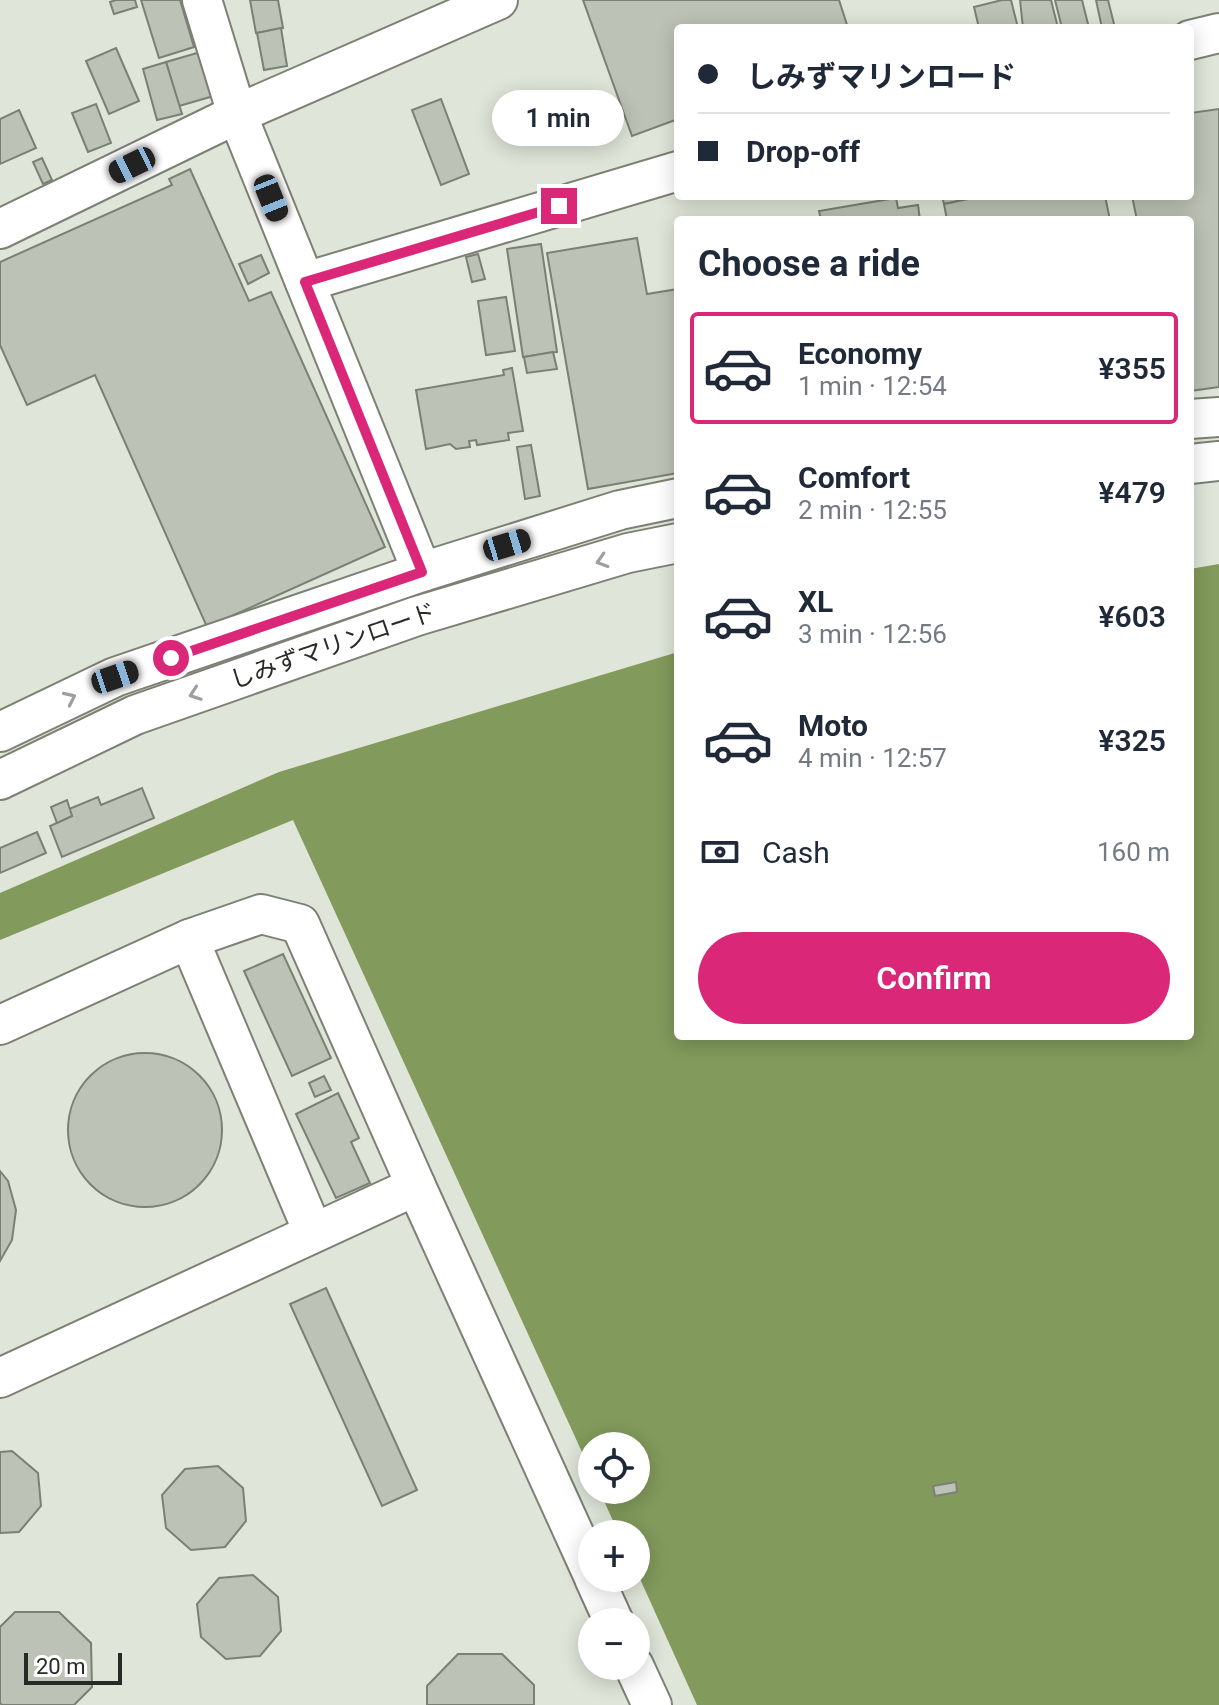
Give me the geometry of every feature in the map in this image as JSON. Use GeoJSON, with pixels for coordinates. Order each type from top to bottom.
{"type":"FeatureCollection","features":[{"type":"Feature","properties":{"kind":"street"},"geometry":{"type":"LineString","coordinates":[[202,0],[237,114],[422,572]]}},
{"type":"Feature","properties":{"kind":"street"},"geometry":{"type":"LineString","coordinates":[[0,229],[237,114],[498,0]]}},
{"type":"Feature","properties":{"kind":"street"},"geometry":{"type":"LineString","coordinates":[[1194,39],[1219,33]]}},
{"type":"Feature","properties":{"kind":"street"},"geometry":{"type":"LineString","coordinates":[[305,282],[674,172]]}},
{"type":"Feature","properties":{"kind":"street"},"geometry":{"type":"LineString","coordinates":[[1194,419],[1219,417]]}},
{"type":"Feature","properties":{"kind":"street"},"geometry":{"type":"LineString","coordinates":[[1194,464],[1219,461]]}},
{"type":"Feature","properties":{"kind":"street","name":"しみずマリンロード"},"geometry":{"type":"LineString","coordinates":[[0,732],[115,677],[422,572],[620,510],[674,499]]}},
{"type":"Feature","properties":{"kind":"street","name":"しみずマリンロード"},"geometry":{"type":"LineString","coordinates":[[0,780],[135,715],[417,616],[628,553],[674,544]]}},
{"type":"Feature","properties":{"kind":"street"},"geometry":{"type":"LineString","coordinates":[[0,1025],[189,939],[261,914],[300,924],[578,1542]]}},
{"type":"Feature","properties":{"kind":"street"},"geometry":{"type":"LineString","coordinates":[[189,939],[313,1232]]}},
{"type":"Feature","properties":{"kind":"street"},"geometry":{"type":"LineString","coordinates":[[0,1378],[416,1186]]}},
{"type":"Feature","properties":{"kind":"street"},"geometry":{"type":"LineString","coordinates":[[640,1680],[652,1705]]}},
{"type":"Feature","properties":{"kind":"shaded area"},"geometry":{"type":"Polygon","coordinates":[[[1219,564],[1219,1705],[697,1705],[646,1592],[650,1592],[650,1520],[613,1520],[605,1504],[650,1504],[650,1432],[578,1432],[578,1443],[293,820],[0,940],[0,893],[279,772],[674,653],[674,1040],[1194,1040],[1194,568],[1219,564]]]}},
{"type":"Feature","properties":{"kind":"building"},"geometry":{"type":"Polygon","coordinates":[[[135,0],[137,7],[114,14],[110,2],[135,0]]]}},
{"type":"Feature","properties":{"kind":"building"},"geometry":{"type":"Polygon","coordinates":[[[141,0],[180,0],[194,47],[159,58],[141,0]]]}},
{"type":"Feature","properties":{"kind":"building"},"geometry":{"type":"Polygon","coordinates":[[[250,0],[278,0],[283,28],[256,33],[250,0]]]}},
{"type":"Feature","properties":{"kind":"building"},"geometry":{"type":"Polygon","coordinates":[[[583,0],[839,0],[847,24],[674,24],[674,120],[632,136],[583,0]]]}},
{"type":"Feature","properties":{"kind":"building"},"geometry":{"type":"Polygon","coordinates":[[[1011,0],[1017,24],[978,24],[974,7],[1011,0]]]}},
{"type":"Feature","properties":{"kind":"building"},"geometry":{"type":"Polygon","coordinates":[[[1020,0],[1051,0],[1057,24],[1023,24],[1020,0]]]}},
{"type":"Feature","properties":{"kind":"building"},"geometry":{"type":"Polygon","coordinates":[[[1055,0],[1082,0],[1088,24],[1061,24],[1055,0]]]}},
{"type":"Feature","properties":{"kind":"building"},"geometry":{"type":"Polygon","coordinates":[[[1096,0],[1108,0],[1114,24],[1101,24],[1096,0]]]}},
{"type":"Feature","properties":{"kind":"building"},"geometry":{"type":"Polygon","coordinates":[[[281,28],[287,66],[264,70],[257,33],[281,28]]]}},
{"type":"Feature","properties":{"kind":"building"},"geometry":{"type":"Polygon","coordinates":[[[116,48],[139,101],[109,114],[86,61],[116,48]]]}},
{"type":"Feature","properties":{"kind":"building"},"geometry":{"type":"Polygon","coordinates":[[[204,51],[217,95],[179,106],[166,62],[204,51]]]}},
{"type":"Feature","properties":{"kind":"building"},"geometry":{"type":"Polygon","coordinates":[[[166,62],[182,114],[157,120],[143,69],[166,62]]]}},
{"type":"Feature","properties":{"kind":"building"},"geometry":{"type":"Polygon","coordinates":[[[441,99],[469,174],[441,185],[412,110],[441,99]]]}},
{"type":"Feature","properties":{"kind":"building"},"geometry":{"type":"Polygon","coordinates":[[[96,104],[111,143],[88,152],[72,113],[96,104]]]}},
{"type":"Feature","properties":{"kind":"building"},"geometry":{"type":"Polygon","coordinates":[[[1219,109],[1219,387],[1194,390],[1194,216],[1136,216],[1133,200],[1194,200],[1194,112],[1219,109]]]}},
{"type":"Feature","properties":{"kind":"building"},"geometry":{"type":"Polygon","coordinates":[[[19,110],[36,148],[0,164],[0,119],[19,110]]]}},
{"type":"Feature","properties":{"kind":"building"},"geometry":{"type":"Polygon","coordinates":[[[42,158],[52,180],[43,184],[33,162],[42,158]]]}},
{"type":"Feature","properties":{"kind":"building"},"geometry":{"type":"Polygon","coordinates":[[[190,169],[249,301],[271,292],[385,547],[207,627],[95,375],[27,405],[0,345],[0,262],[172,185],[169,179],[190,169]]]}},
{"type":"Feature","properties":{"kind":"building"},"geometry":{"type":"Polygon","coordinates":[[[896,200],[898,208],[918,205],[919,216],[820,216],[819,211],[896,200]]]}},
{"type":"Feature","properties":{"kind":"building"},"geometry":{"type":"Polygon","coordinates":[[[943,200],[964,200],[944,204],[943,200]]]}},
{"type":"Feature","properties":{"kind":"building"},"geometry":{"type":"Polygon","coordinates":[[[964,200],[1106,200],[1109,216],[946,216],[944,204],[964,200]]]}},
{"type":"Feature","properties":{"kind":"building"},"geometry":{"type":"Polygon","coordinates":[[[637,238],[647,294],[674,290],[674,474],[588,489],[547,253],[637,238]]]}},
{"type":"Feature","properties":{"kind":"building"},"geometry":{"type":"Polygon","coordinates":[[[541,244],[557,352],[523,357],[507,249],[541,244]]]}},
{"type":"Feature","properties":{"kind":"building"},"geometry":{"type":"Polygon","coordinates":[[[478,254],[485,279],[472,282],[466,257],[478,254]]]}},
{"type":"Feature","properties":{"kind":"building"},"geometry":{"type":"Polygon","coordinates":[[[261,255],[269,273],[248,284],[239,264],[261,255]]]}},
{"type":"Feature","properties":{"kind":"building"},"geometry":{"type":"Polygon","coordinates":[[[506,297],[515,351],[486,355],[478,301],[506,297]]]}},
{"type":"Feature","properties":{"kind":"building"},"geometry":{"type":"Polygon","coordinates":[[[553,352],[557,369],[527,373],[524,357],[553,352]]]}},
{"type":"Feature","properties":{"kind":"building"},"geometry":{"type":"Polygon","coordinates":[[[512,368],[523,431],[508,433],[509,440],[477,445],[476,440],[469,441],[470,447],[456,449],[450,444],[426,449],[416,390],[504,375],[503,370],[512,368]]]}},
{"type":"Feature","properties":{"kind":"building"},"geometry":{"type":"Polygon","coordinates":[[[531,445],[540,496],[525,499],[517,447],[531,445]]]}},
{"type":"Feature","properties":{"kind":"building"},"geometry":{"type":"Polygon","coordinates":[[[142,788],[154,818],[62,857],[50,826],[72,816],[69,809],[98,797],[101,805],[142,788]]]}},
{"type":"Feature","properties":{"kind":"building"},"geometry":{"type":"Polygon","coordinates":[[[67,800],[72,816],[57,823],[51,807],[67,800]]]}},
{"type":"Feature","properties":{"kind":"building"},"geometry":{"type":"Polygon","coordinates":[[[37,832],[46,853],[0,873],[0,848],[37,832]]]}},
{"type":"Feature","properties":{"kind":"building"},"geometry":{"type":"Polygon","coordinates":[[[283,954],[331,1058],[292,1076],[244,971],[283,954]]]}},
{"type":"Feature","properties":{"kind":"building"},"geometry":{"type":"Polygon","coordinates":[[[145,1053],[174,1059],[199,1076],[216,1101],[222,1130],[216,1159],[199,1184],[174,1201],[145,1207],[116,1201],[91,1184],[74,1159],[68,1130],[74,1101],[91,1076],[116,1059],[145,1053]]]}},
{"type":"Feature","properties":{"kind":"building"},"geometry":{"type":"Polygon","coordinates":[[[324,1076],[331,1090],[315,1097],[309,1083],[324,1076]]]}},
{"type":"Feature","properties":{"kind":"building"},"geometry":{"type":"Polygon","coordinates":[[[338,1093],[359,1138],[351,1142],[370,1183],[336,1198],[296,1114],[338,1093]]]}},
{"type":"Feature","properties":{"kind":"building"},"geometry":{"type":"Polygon","coordinates":[[[0,1171],[8,1181],[16,1210],[12,1240],[0,1261],[0,1171]]]}},
{"type":"Feature","properties":{"kind":"building"},"geometry":{"type":"Polygon","coordinates":[[[326,1288],[417,1490],[382,1506],[290,1304],[326,1288]]]}},
{"type":"Feature","properties":{"kind":"building"},"geometry":{"type":"Polygon","coordinates":[[[12,1451],[38,1473],[41,1506],[19,1532],[0,1533],[0,1452],[12,1451]]]}},
{"type":"Feature","properties":{"kind":"building"},"geometry":{"type":"Polygon","coordinates":[[[218,1466],[243,1488],[246,1521],[225,1547],[191,1550],[166,1528],[162,1495],[185,1469],[218,1466]]]}},
{"type":"Feature","properties":{"kind":"building"},"geometry":{"type":"Polygon","coordinates":[[[956,1482],[957,1492],[935,1496],[933,1486],[956,1482]]]}},
{"type":"Feature","properties":{"kind":"building"},"geometry":{"type":"Polygon","coordinates":[[[253,1575],[278,1597],[281,1631],[260,1656],[226,1659],[201,1637],[197,1604],[219,1578],[253,1575]]]}},
{"type":"Feature","properties":{"kind":"building"},"geometry":{"type":"Polygon","coordinates":[[[15,1612],[59,1612],[91,1643],[92,1687],[74,1705],[0,1703],[0,1627],[15,1612]]]}},
{"type":"Feature","properties":{"kind":"building"},"geometry":{"type":"Polygon","coordinates":[[[458,1654],[502,1654],[534,1685],[534,1705],[427,1705],[427,1686],[458,1654]]]}},
{"type":"Feature","properties":{"kind":"route"},"geometry":{"type":"LineString","coordinates":[[171,658],[422,572],[305,282],[559,206]]}}]}
